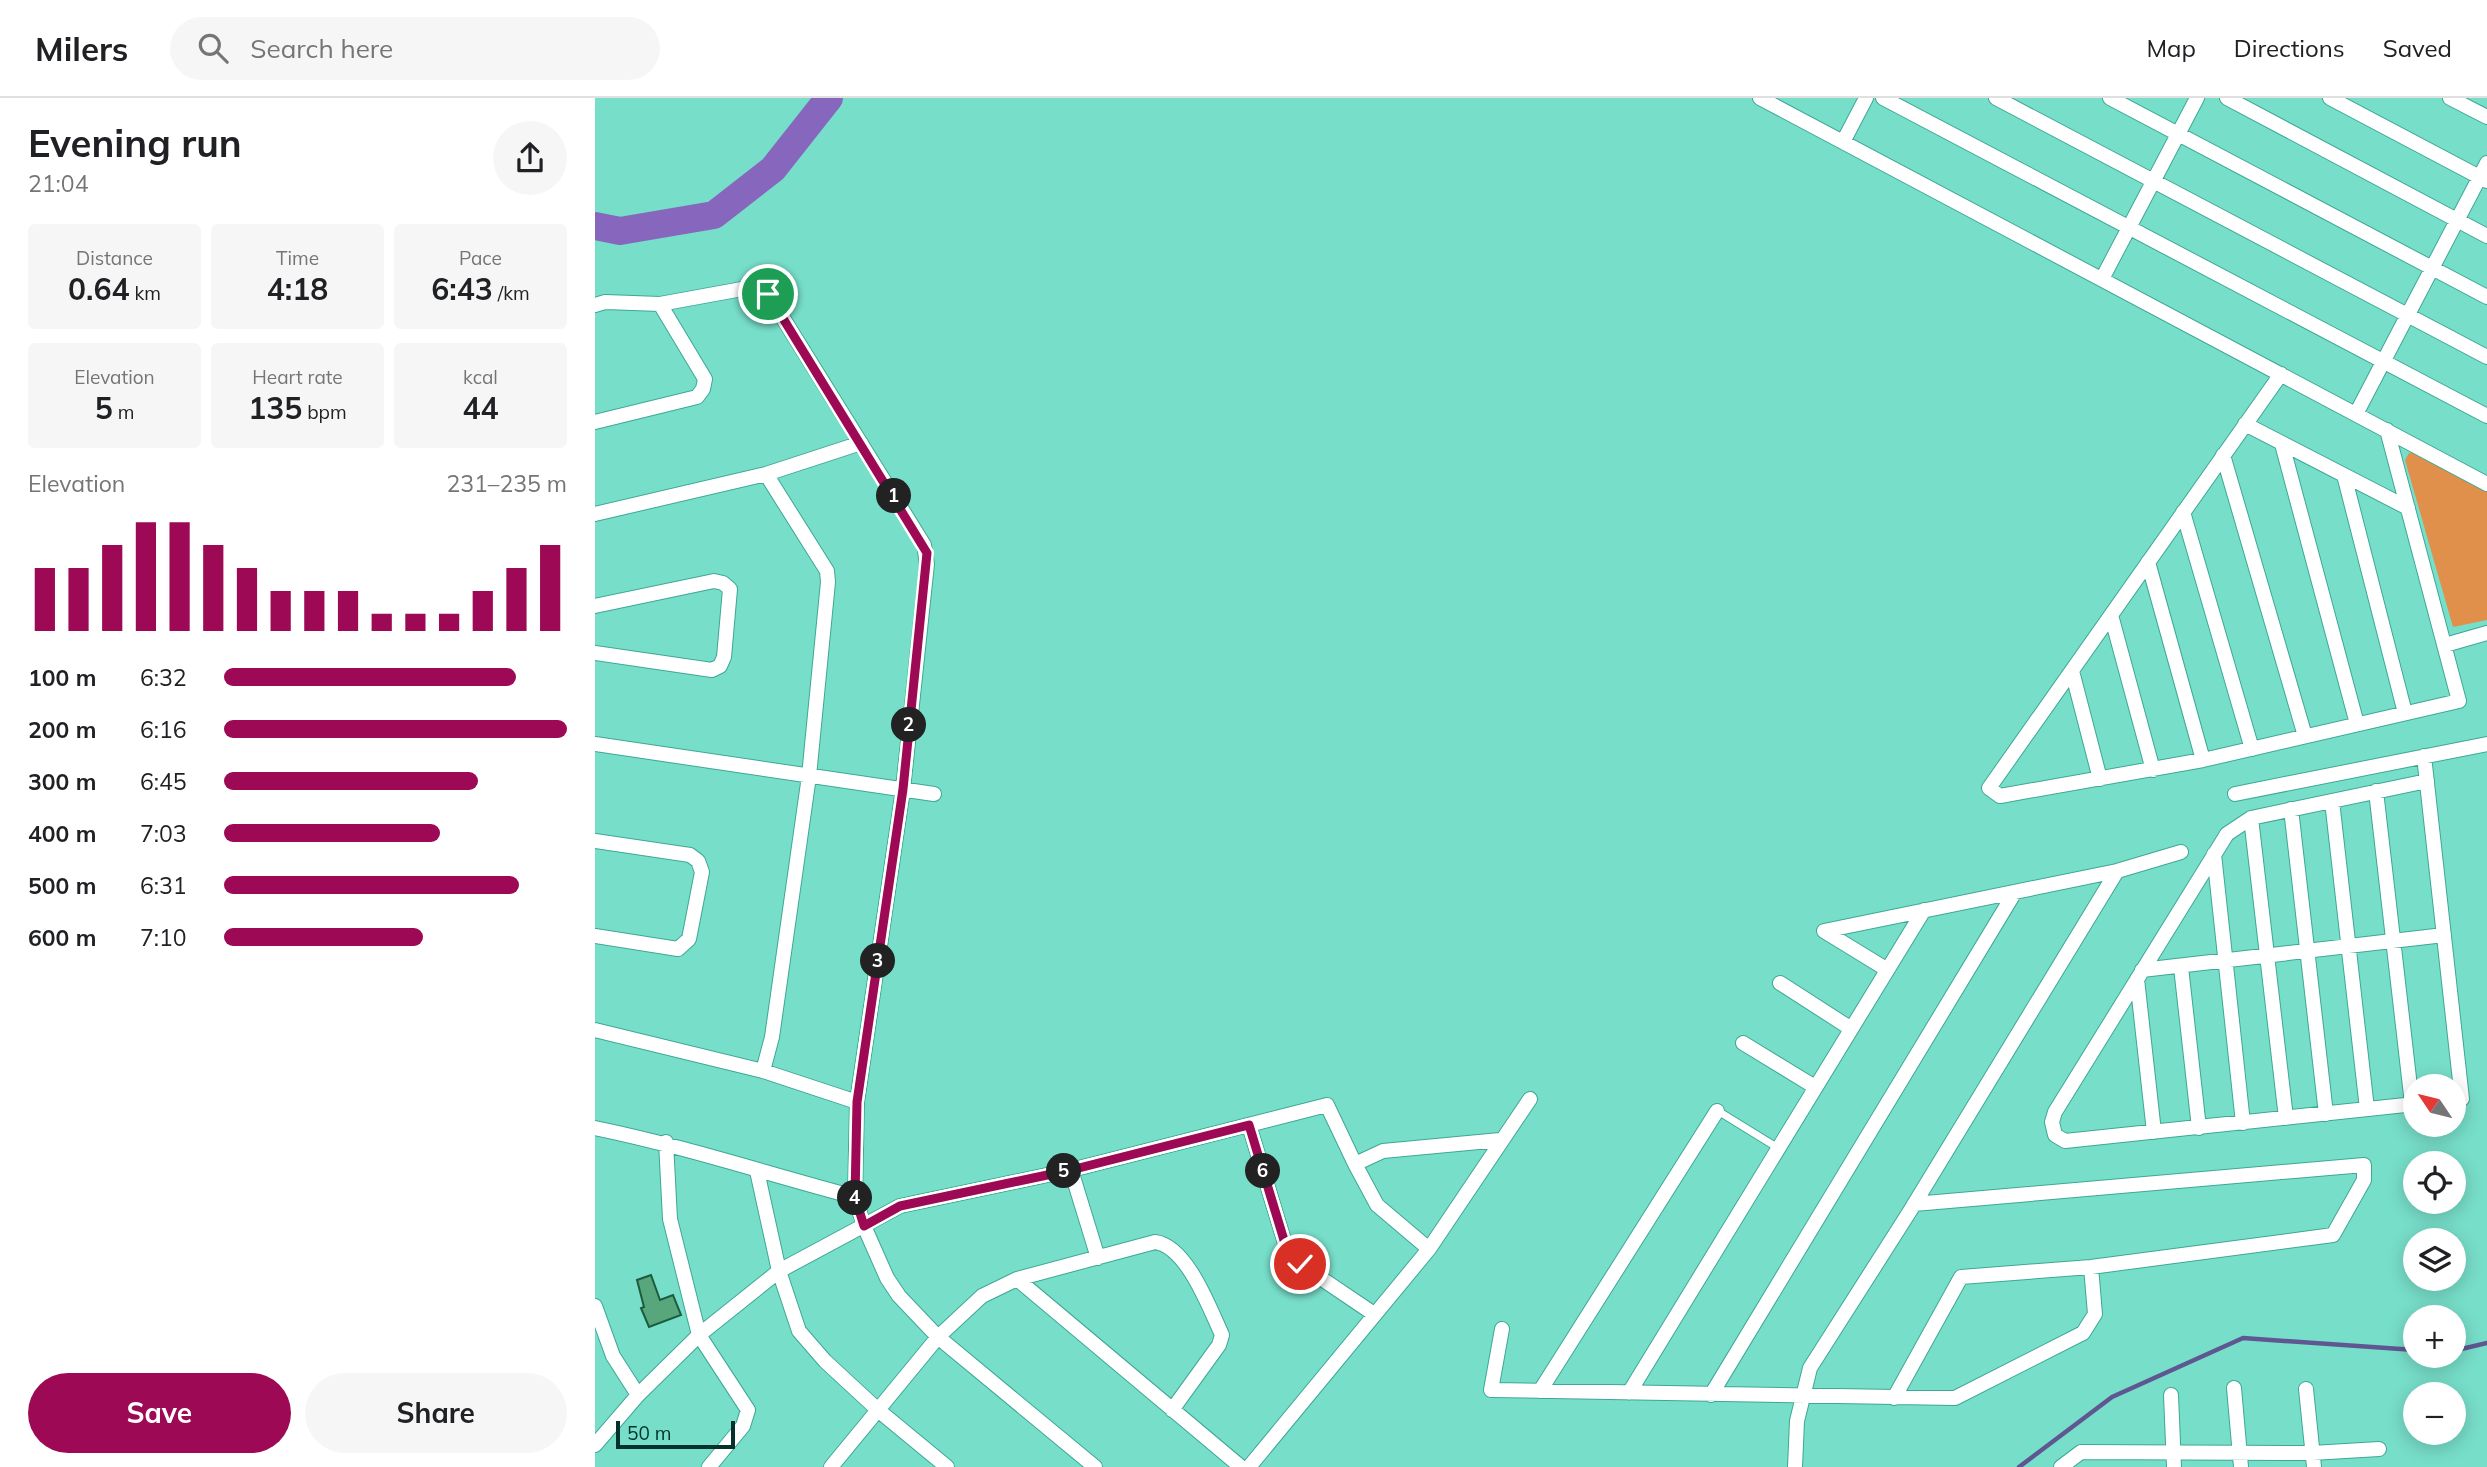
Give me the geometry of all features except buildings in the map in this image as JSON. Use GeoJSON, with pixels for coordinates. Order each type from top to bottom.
{"type":"FeatureCollection","features":[{"type":"Feature","properties":{"kind":"street"},"geometry":{"type":"LineString","coordinates":[[1760,98],[2487,484]]}},
{"type":"Feature","properties":{"kind":"street"},"geometry":{"type":"LineString","coordinates":[[1843,142],[1866,98]]}},
{"type":"Feature","properties":{"kind":"street"},"geometry":{"type":"LineString","coordinates":[[1883,98],[2487,416]]}},
{"type":"Feature","properties":{"kind":"street"},"geometry":{"type":"LineString","coordinates":[[1996,98],[2487,357]]}},
{"type":"Feature","properties":{"kind":"street"},"geometry":{"type":"LineString","coordinates":[[2110,98],[2487,297]]}},
{"type":"Feature","properties":{"kind":"street"},"geometry":{"type":"LineString","coordinates":[[2102,279],[2197,98]]}},
{"type":"Feature","properties":{"kind":"street"},"geometry":{"type":"LineString","coordinates":[[2227,98],[2487,236]]}},
{"type":"Feature","properties":{"kind":"street"},"geometry":{"type":"LineString","coordinates":[[2330,98],[2483,179]]}},
{"type":"Feature","properties":{"kind":"street"},"geometry":{"type":"LineString","coordinates":[[2450,98],[2477,104],[2487,117]]}},
{"type":"Feature","properties":{"kind":"street"},"geometry":{"type":"LineString","coordinates":[[2356,414],[2457,220],[2483,179],[2487,163]]}},
{"type":"Feature","properties":{"kind":"street"},"geometry":{"type":"LineString","coordinates":[[595,305],[660,304],[753,287],[761,288],[768,294],[927,553],[903,789],[857,1102],[855,1197],[864,1226],[887,1278],[899,1296],[938,1337],[1095,1467]]}},
{"type":"Feature","properties":{"kind":"street"},"geometry":{"type":"LineString","coordinates":[[595,422],[697,397],[703,389],[705,379],[660,304]]}},
{"type":"Feature","properties":{"kind":"street"},"geometry":{"type":"LineString","coordinates":[[2281,374],[1989,788],[2000,796],[2203,760],[2459,701],[2387,430]]}},
{"type":"Feature","properties":{"kind":"street"},"geometry":{"type":"LineString","coordinates":[[2245,424],[2408,508]]}},
{"type":"Feature","properties":{"kind":"street"},"geometry":{"type":"LineString","coordinates":[[595,514],[766,474],[861,443]]}},
{"type":"Feature","properties":{"kind":"street"},"geometry":{"type":"LineString","coordinates":[[2282,444],[2357,724]]}},
{"type":"Feature","properties":{"kind":"street"},"geometry":{"type":"LineString","coordinates":[[2224,455],[2305,736]]}},
{"type":"Feature","properties":{"kind":"street"},"geometry":{"type":"LineString","coordinates":[[763,1071],[772,1037],[809,776],[828,582],[827,571],[766,474]]}},
{"type":"Feature","properties":{"kind":"street"},"geometry":{"type":"LineString","coordinates":[[2344,475],[2405,713]]}},
{"type":"Feature","properties":{"kind":"street"},"geometry":{"type":"LineString","coordinates":[[2183,512],[2252,749]]}},
{"type":"Feature","properties":{"kind":"street"},"geometry":{"type":"LineString","coordinates":[[2148,562],[2203,760]]}},
{"type":"Feature","properties":{"kind":"street"},"geometry":{"type":"LineString","coordinates":[[595,606],[714,581],[723,583],[730,589],[725,657],[720,666],[712,670],[595,653]]}},
{"type":"Feature","properties":{"kind":"street"},"geometry":{"type":"LineString","coordinates":[[2111,615],[2153,770]]}},
{"type":"Feature","properties":{"kind":"street"},"geometry":{"type":"LineString","coordinates":[[2445,645],[2487,633]]}},
{"type":"Feature","properties":{"kind":"street"},"geometry":{"type":"LineString","coordinates":[[2072,671],[2101,779]]}},
{"type":"Feature","properties":{"kind":"street"},"geometry":{"type":"LineString","coordinates":[[595,744],[934,794]]}},
{"type":"Feature","properties":{"kind":"street"},"geometry":{"type":"LineString","coordinates":[[2235,794],[2487,744]]}},
{"type":"Feature","properties":{"kind":"street"},"geometry":{"type":"LineString","coordinates":[[2424,756],[2459,1074]]}},
{"type":"Feature","properties":{"kind":"street"},"geometry":{"type":"LineString","coordinates":[[2403,1105],[2065,1141],[2055,1135],[2052,1128],[2055,1112],[2227,834],[2251,818],[2427,782]]}},
{"type":"Feature","properties":{"kind":"street"},"geometry":{"type":"LineString","coordinates":[[2376,791],[2410,1074]]}},
{"type":"Feature","properties":{"kind":"street"},"geometry":{"type":"LineString","coordinates":[[2332,801],[2367,1109]]}},
{"type":"Feature","properties":{"kind":"street"},"geometry":{"type":"LineString","coordinates":[[2291,810],[2326,1114]]}},
{"type":"Feature","properties":{"kind":"street"},"geometry":{"type":"LineString","coordinates":[[2251,818],[2285,1118]]}},
{"type":"Feature","properties":{"kind":"street"},"geometry":{"type":"LineString","coordinates":[[595,841],[689,855],[698,861],[702,872],[688,939],[678,949],[595,936]]}},
{"type":"Feature","properties":{"kind":"street"},"geometry":{"type":"LineString","coordinates":[[1886,970],[1824,931],[2117,871],[2181,852]]}},
{"type":"Feature","properties":{"kind":"street"},"geometry":{"type":"LineString","coordinates":[[2214,854],[2243,1123]]}},
{"type":"Feature","properties":{"kind":"street"},"geometry":{"type":"LineString","coordinates":[[1795,1467],[1797,1421],[1809,1368],[1914,1204],[2117,871]]}},
{"type":"Feature","properties":{"kind":"street"},"geometry":{"type":"LineString","coordinates":[[1711,1395],[2015,892]]}},
{"type":"Feature","properties":{"kind":"street"},"geometry":{"type":"LineString","coordinates":[[1629,1393],[1924,910]]}},
{"type":"Feature","properties":{"kind":"street"},"geometry":{"type":"LineString","coordinates":[[2140,974],[2444,935]]}},
{"type":"Feature","properties":{"kind":"street"},"geometry":{"type":"LineString","coordinates":[[2181,967],[2199,1128]]}},
{"type":"Feature","properties":{"kind":"street"},"geometry":{"type":"LineString","coordinates":[[2140,974],[2154,1132]]}},
{"type":"Feature","properties":{"kind":"street"},"geometry":{"type":"LineString","coordinates":[[1780,984],[1850,1028]]}},
{"type":"Feature","properties":{"kind":"street"},"geometry":{"type":"LineString","coordinates":[[595,1030],[763,1071],[857,1102]]}},
{"type":"Feature","properties":{"kind":"street"},"geometry":{"type":"LineString","coordinates":[[1743,1043],[1815,1087]]}},
{"type":"Feature","properties":{"kind":"street"},"geometry":{"type":"LineString","coordinates":[[1249,1467],[1429,1249],[1530,1099]]}},
{"type":"Feature","properties":{"kind":"street"},"geometry":{"type":"LineString","coordinates":[[595,1445],[638,1395],[699,1335],[779,1271],[900,1206],[1071,1170],[1327,1105],[1377,1205],[1429,1249]]}},
{"type":"Feature","properties":{"kind":"street"},"geometry":{"type":"LineString","coordinates":[[1539,1391],[1717,1111]]}},
{"type":"Feature","properties":{"kind":"street"},"geometry":{"type":"LineString","coordinates":[[1249,1125],[1287,1250],[1300,1264],[1374,1314]]}},
{"type":"Feature","properties":{"kind":"street"},"geometry":{"type":"LineString","coordinates":[[595,1128],[666,1143],[855,1197]]}},
{"type":"Feature","properties":{"kind":"street"},"geometry":{"type":"LineString","coordinates":[[1355,1164],[1383,1151],[1500,1140]]}},
{"type":"Feature","properties":{"kind":"street"},"geometry":{"type":"LineString","coordinates":[[666,1143],[670,1219],[699,1335],[748,1410],[743,1426],[709,1467]]}},
{"type":"Feature","properties":{"kind":"street"},"geometry":{"type":"LineString","coordinates":[[1894,1398],[1961,1277],[2091,1267],[2333,1235],[2364,1180],[2364,1165],[1914,1204]]}},
{"type":"Feature","properties":{"kind":"street"},"geometry":{"type":"LineString","coordinates":[[1071,1170],[1098,1258]]}},
{"type":"Feature","properties":{"kind":"street"},"geometry":{"type":"LineString","coordinates":[[757,1171],[779,1271],[799,1331],[825,1361],[878,1410],[947,1467]]}},
{"type":"Feature","properties":{"kind":"street"},"geometry":{"type":"LineString","coordinates":[[831,1467],[938,1337],[974,1302],[1017,1279],[1155,1242],[1163,1243],[1190,1270],[1222,1335],[1219,1345],[1172,1410]]}},
{"type":"Feature","properties":{"kind":"street"},"geometry":{"type":"LineString","coordinates":[[1502,1329],[1491,1390],[1955,1398],[2083,1333],[2095,1314],[2091,1267]]}},
{"type":"Feature","properties":{"kind":"street"},"geometry":{"type":"LineString","coordinates":[[1017,1279],[1241,1467]]}},
{"type":"Feature","properties":{"kind":"street"},"geometry":{"type":"LineString","coordinates":[[595,1306],[613,1356],[638,1395]]}},
{"type":"Feature","properties":{"kind":"street"},"geometry":{"type":"LineString","coordinates":[[2234,1388],[2240,1460]]}},
{"type":"Feature","properties":{"kind":"street"},"geometry":{"type":"LineString","coordinates":[[2306,1390],[2313,1460]]}},
{"type":"Feature","properties":{"kind":"street"},"geometry":{"type":"LineString","coordinates":[[2171,1395],[2173,1460]]}},
{"type":"Feature","properties":{"kind":"street"},"geometry":{"type":"LineString","coordinates":[[2061,1467],[2081,1452],[2105,1460],[2313,1460],[2379,1449]]}},
{"type":"Feature","properties":{"kind":"lane"},"geometry":{"type":"LineString","coordinates":[[1717,1111],[1778,1148]]}},
{"type":"Feature","properties":{"kind":"shaded area"},"geometry":{"type":"Polygon","coordinates":[[[2415,452],[2487,492],[2487,620],[2453,627],[2405,460],[2409,453],[2415,452]]]}},
{"type":"Feature","properties":{"kind":"waterway"},"geometry":{"type":"LineString","coordinates":[[595,226],[620,231],[714,215],[773,169],[829,98]]}},
{"type":"Feature","properties":{"kind":"waterway"},"geometry":{"type":"LineString","coordinates":[[2019,1467],[2112,1397],[2243,1338],[2403,1349]]}},
{"type":"Feature","properties":{"kind":"waterway"},"geometry":{"type":"LineString","coordinates":[[2466,1348],[2487,1343]]}},
{"type":"Feature","properties":{"kind":"route"},"geometry":{"type":"LineString","coordinates":[[768,294],[927,553],[903,789],[857,1102],[855,1197],[864,1226],[900,1206],[1071,1170],[1249,1125],[1287,1250],[1300,1264]]}}]}
